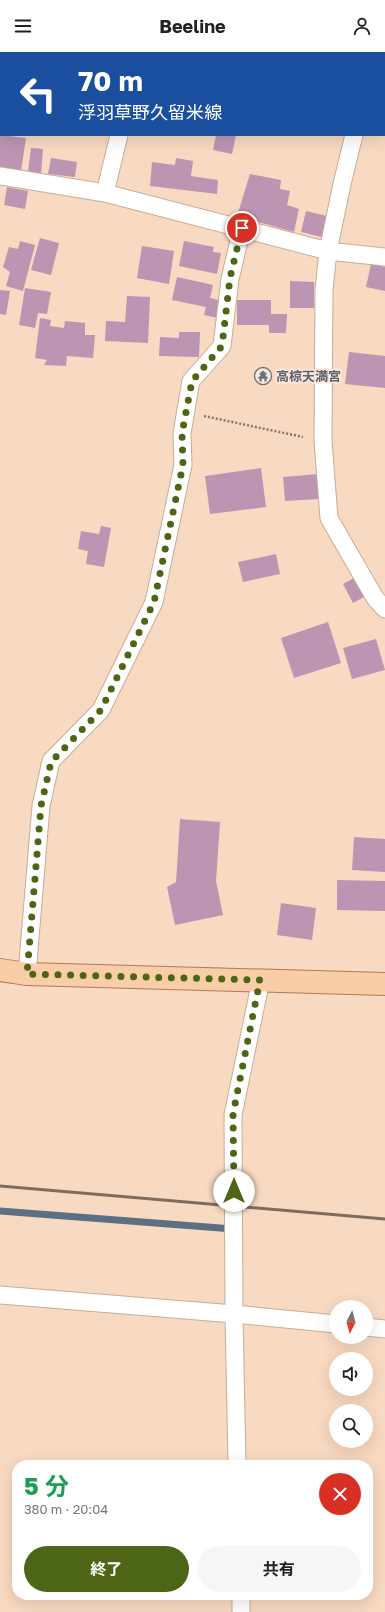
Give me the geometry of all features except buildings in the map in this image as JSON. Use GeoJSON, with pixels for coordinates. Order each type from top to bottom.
{"type":"FeatureCollection","features":[{"type":"Feature","properties":{"kind":"main road"},"geometry":{"type":"LineString","coordinates":[[0,970],[27,974],[385,984]]}},
{"type":"Feature","properties":{"kind":"street"},"geometry":{"type":"LineString","coordinates":[[105,193],[119,136]]}},
{"type":"Feature","properties":{"kind":"street"},"geometry":{"type":"LineString","coordinates":[[354,136],[328,251],[324,290],[323,441],[329,518],[375,598],[385,609]]}},
{"type":"Feature","properties":{"kind":"street"},"geometry":{"type":"LineString","coordinates":[[0,176],[105,193],[328,251],[385,257]]}},
{"type":"Feature","properties":{"kind":"street"},"geometry":{"type":"LineString","coordinates":[[27,974],[41,806],[51,762],[101,710],[154,602],[183,465],[182,433],[192,381],[222,346],[230,278],[242,228]]}},
{"type":"Feature","properties":{"kind":"street"},"geometry":{"type":"LineString","coordinates":[[237,1460],[234,1314],[233,1114],[260,980]]}},
{"type":"Feature","properties":{"kind":"street"},"geometry":{"type":"LineString","coordinates":[[0,1295],[329,1323]]}},
{"type":"Feature","properties":{"kind":"street"},"geometry":{"type":"LineString","coordinates":[[373,1328],[385,1329]]}},
{"type":"Feature","properties":{"kind":"street"},"geometry":{"type":"LineString","coordinates":[[240,1600],[241,1612]]}},
{"type":"Feature","properties":{"kind":"path"},"geometry":{"type":"LineString","coordinates":[[201,415],[323,441]]}},
{"type":"Feature","properties":{"kind":"waterway"},"geometry":{"type":"LineString","coordinates":[[0,1211],[233,1229]]}},
{"type":"Feature","properties":{"kind":"railway"},"geometry":{"type":"LineString","coordinates":[[0,1186],[385,1219]]}},
{"type":"Feature","properties":{"kind":"place","name":"高椋天満宮"},"geometry":{"type":"Point","coordinates":[263,376]}},
{"type":"Feature","properties":{"kind":"route"},"geometry":{"type":"LineString","coordinates":[[234,1191],[233,1114],[260,980],[27,974],[41,806],[51,762],[101,710],[154,602],[183,465],[182,433],[192,381],[222,346],[230,278],[242,228]]}}]}
